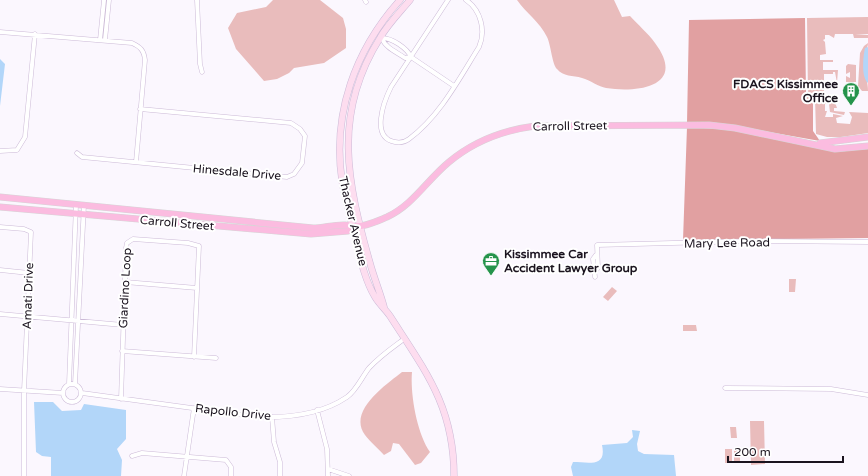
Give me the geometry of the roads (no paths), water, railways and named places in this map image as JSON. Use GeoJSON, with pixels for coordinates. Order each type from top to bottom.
{"type":"FeatureCollection","features":[{"type":"Feature","properties":{"kind":"main road","name":"Carroll Street"},"geometry":{"type":"LineString","coordinates":[[0,207],[310,234],[348,231],[353,227],[388,216],[405,206],[448,162],[469,148],[497,135],[522,128],[540,126],[709,126],[735,128],[835,149],[868,146]]}},
{"type":"Feature","properties":{"kind":"main road","name":"Carroll Street"},"geometry":{"type":"LineString","coordinates":[[816,144],[868,137]]}},
{"type":"Feature","properties":{"kind":"main road","name":"Carroll Street"},"geometry":{"type":"LineString","coordinates":[[0,197],[293,226],[323,228],[347,225],[353,227]]}},
{"type":"Feature","properties":{"kind":"main road"},"geometry":{"type":"LineString","coordinates":[[231,228],[238,223],[288,228],[293,226]]}},
{"type":"Feature","properties":{"kind":"street"},"geometry":{"type":"LineString","coordinates":[[102,40],[104,0]]}},
{"type":"Feature","properties":{"kind":"street"},"geometry":{"type":"LineString","coordinates":[[102,40],[109,0]]}},
{"type":"Feature","properties":{"kind":"street"},"geometry":{"type":"LineString","coordinates":[[197,0],[200,64],[202,72]]}},
{"type":"Feature","properties":{"kind":"street","name":"Thacker Avenue"},"geometry":{"type":"LineString","coordinates":[[400,0],[374,33],[362,53],[352,76],[341,124],[340,154],[342,180],[368,281],[376,298],[428,374],[441,400],[452,440],[454,476]]}},
{"type":"Feature","properties":{"kind":"street","name":"Thacker Avenue"},"geometry":{"type":"LineString","coordinates":[[384,308],[360,225],[349,176],[349,126],[354,97],[367,61],[381,37],[410,0]]}},
{"type":"Feature","properties":{"kind":"street"},"geometry":{"type":"LineString","coordinates":[[448,0],[385,100],[381,131],[387,139],[396,143],[408,140],[432,116],[454,86],[483,37],[480,18],[475,6],[466,0]]}},
{"type":"Feature","properties":{"kind":"street"},"geometry":{"type":"LineString","coordinates":[[0,32],[132,43],[140,47],[144,53],[136,162],[82,157],[77,153]]}},
{"type":"Feature","properties":{"kind":"street"},"geometry":{"type":"LineString","coordinates":[[374,33],[381,37],[387,38],[409,51],[411,57],[454,86]]}},
{"type":"Feature","properties":{"kind":"street"},"geometry":{"type":"LineString","coordinates":[[0,150],[17,150],[25,137],[35,34]]}},
{"type":"Feature","properties":{"kind":"street"},"geometry":{"type":"LineString","coordinates":[[381,37],[384,44],[400,55],[405,58],[411,57]]}},
{"type":"Feature","properties":{"kind":"street","name":"Hinesdale Drive"},"geometry":{"type":"LineString","coordinates":[[136,162],[287,177],[294,174],[302,163],[305,136],[300,129],[291,123],[140,109]]}},
{"type":"Feature","properties":{"kind":"street"},"geometry":{"type":"LineString","coordinates":[[76,204],[69,384],[64,389],[63,393],[64,397],[70,402],[78,400],[82,393],[79,386],[76,384],[84,205]]}},
{"type":"Feature","properties":{"kind":"street","name":"Amati Drive"},"geometry":{"type":"LineString","coordinates":[[0,227],[24,229],[31,232],[24,391],[24,476]]}},
{"type":"Feature","properties":{"kind":"street","name":"Giardino Loop"},"geometry":{"type":"LineString","coordinates":[[121,398],[126,248],[130,241],[137,239],[181,242],[199,246],[194,357]]}},
{"type":"Feature","properties":{"kind":"street","name":"Mary Lee Road"},"geometry":{"type":"LineString","coordinates":[[595,277],[595,271],[598,268],[599,259],[596,255],[597,246],[748,241],[868,242]]}},
{"type":"Feature","properties":{"kind":"street"},"geometry":{"type":"LineString","coordinates":[[0,270],[29,272]]}},
{"type":"Feature","properties":{"kind":"street"},"geometry":{"type":"LineString","coordinates":[[125,282],[197,288]]}},
{"type":"Feature","properties":{"kind":"street"},"geometry":{"type":"LineString","coordinates":[[0,314],[123,325]]}},
{"type":"Feature","properties":{"kind":"street","name":"Rapollo Drive"},"geometry":{"type":"LineString","coordinates":[[82,393],[272,418],[317,410],[348,397],[368,370],[381,356],[404,339]]}},
{"type":"Feature","properties":{"kind":"street"},"geometry":{"type":"LineString","coordinates":[[122,351],[216,358]]}},
{"type":"Feature","properties":{"kind":"street"},"geometry":{"type":"LineString","coordinates":[[69,384],[76,384]]}},
{"type":"Feature","properties":{"kind":"street"},"geometry":{"type":"LineString","coordinates":[[725,388],[831,389],[868,395]]}},
{"type":"Feature","properties":{"kind":"street"},"geometry":{"type":"LineString","coordinates":[[0,389],[63,393]]}},
{"type":"Feature","properties":{"kind":"street"},"geometry":{"type":"LineString","coordinates":[[184,476],[194,408]]}},
{"type":"Feature","properties":{"kind":"street"},"geometry":{"type":"LineString","coordinates":[[317,410],[327,449],[328,476]]}},
{"type":"Feature","properties":{"kind":"street"},"geometry":{"type":"LineString","coordinates":[[272,418],[274,442],[280,462],[280,476]]}},
{"type":"Feature","properties":{"kind":"street"},"geometry":{"type":"LineString","coordinates":[[132,456],[142,453],[226,460],[231,467],[231,476]]}},
{"type":"Feature","properties":{"kind":"street"},"geometry":{"type":"LineString","coordinates":[[328,469],[348,476]]}},
{"type":"Feature","properties":{"kind":"water"},"geometry":{"type":"Polygon","coordinates":[[[868,47],[868,83],[864,76],[863,67],[865,48],[868,47]]]}},
{"type":"Feature","properties":{"kind":"water"},"geometry":{"type":"Polygon","coordinates":[[[0,59],[5,64],[0,106],[0,59]]]}},
{"type":"Feature","properties":{"kind":"water"},"geometry":{"type":"Polygon","coordinates":[[[34,402],[53,402],[62,411],[81,410],[84,404],[126,410],[126,439],[117,449],[122,460],[121,476],[51,476],[51,457],[42,456],[36,452],[34,402]]]}},
{"type":"Feature","properties":{"kind":"water"},"geometry":{"type":"Polygon","coordinates":[[[632,430],[640,431],[637,444],[638,451],[644,454],[674,455],[676,476],[573,476],[571,467],[573,462],[590,463],[599,460],[602,457],[603,452],[602,445],[627,443],[633,437],[632,430]]]}},
{"type":"Feature","properties":{"kind":"place","name":"FDACS Kissimmee Office"},"geometry":{"type":"Point","coordinates":[851,106]}},
{"type":"Feature","properties":{"kind":"place","name":"Kissimmee Car Accident Lawyer Group"},"geometry":{"type":"Point","coordinates":[491,276]}}]}
